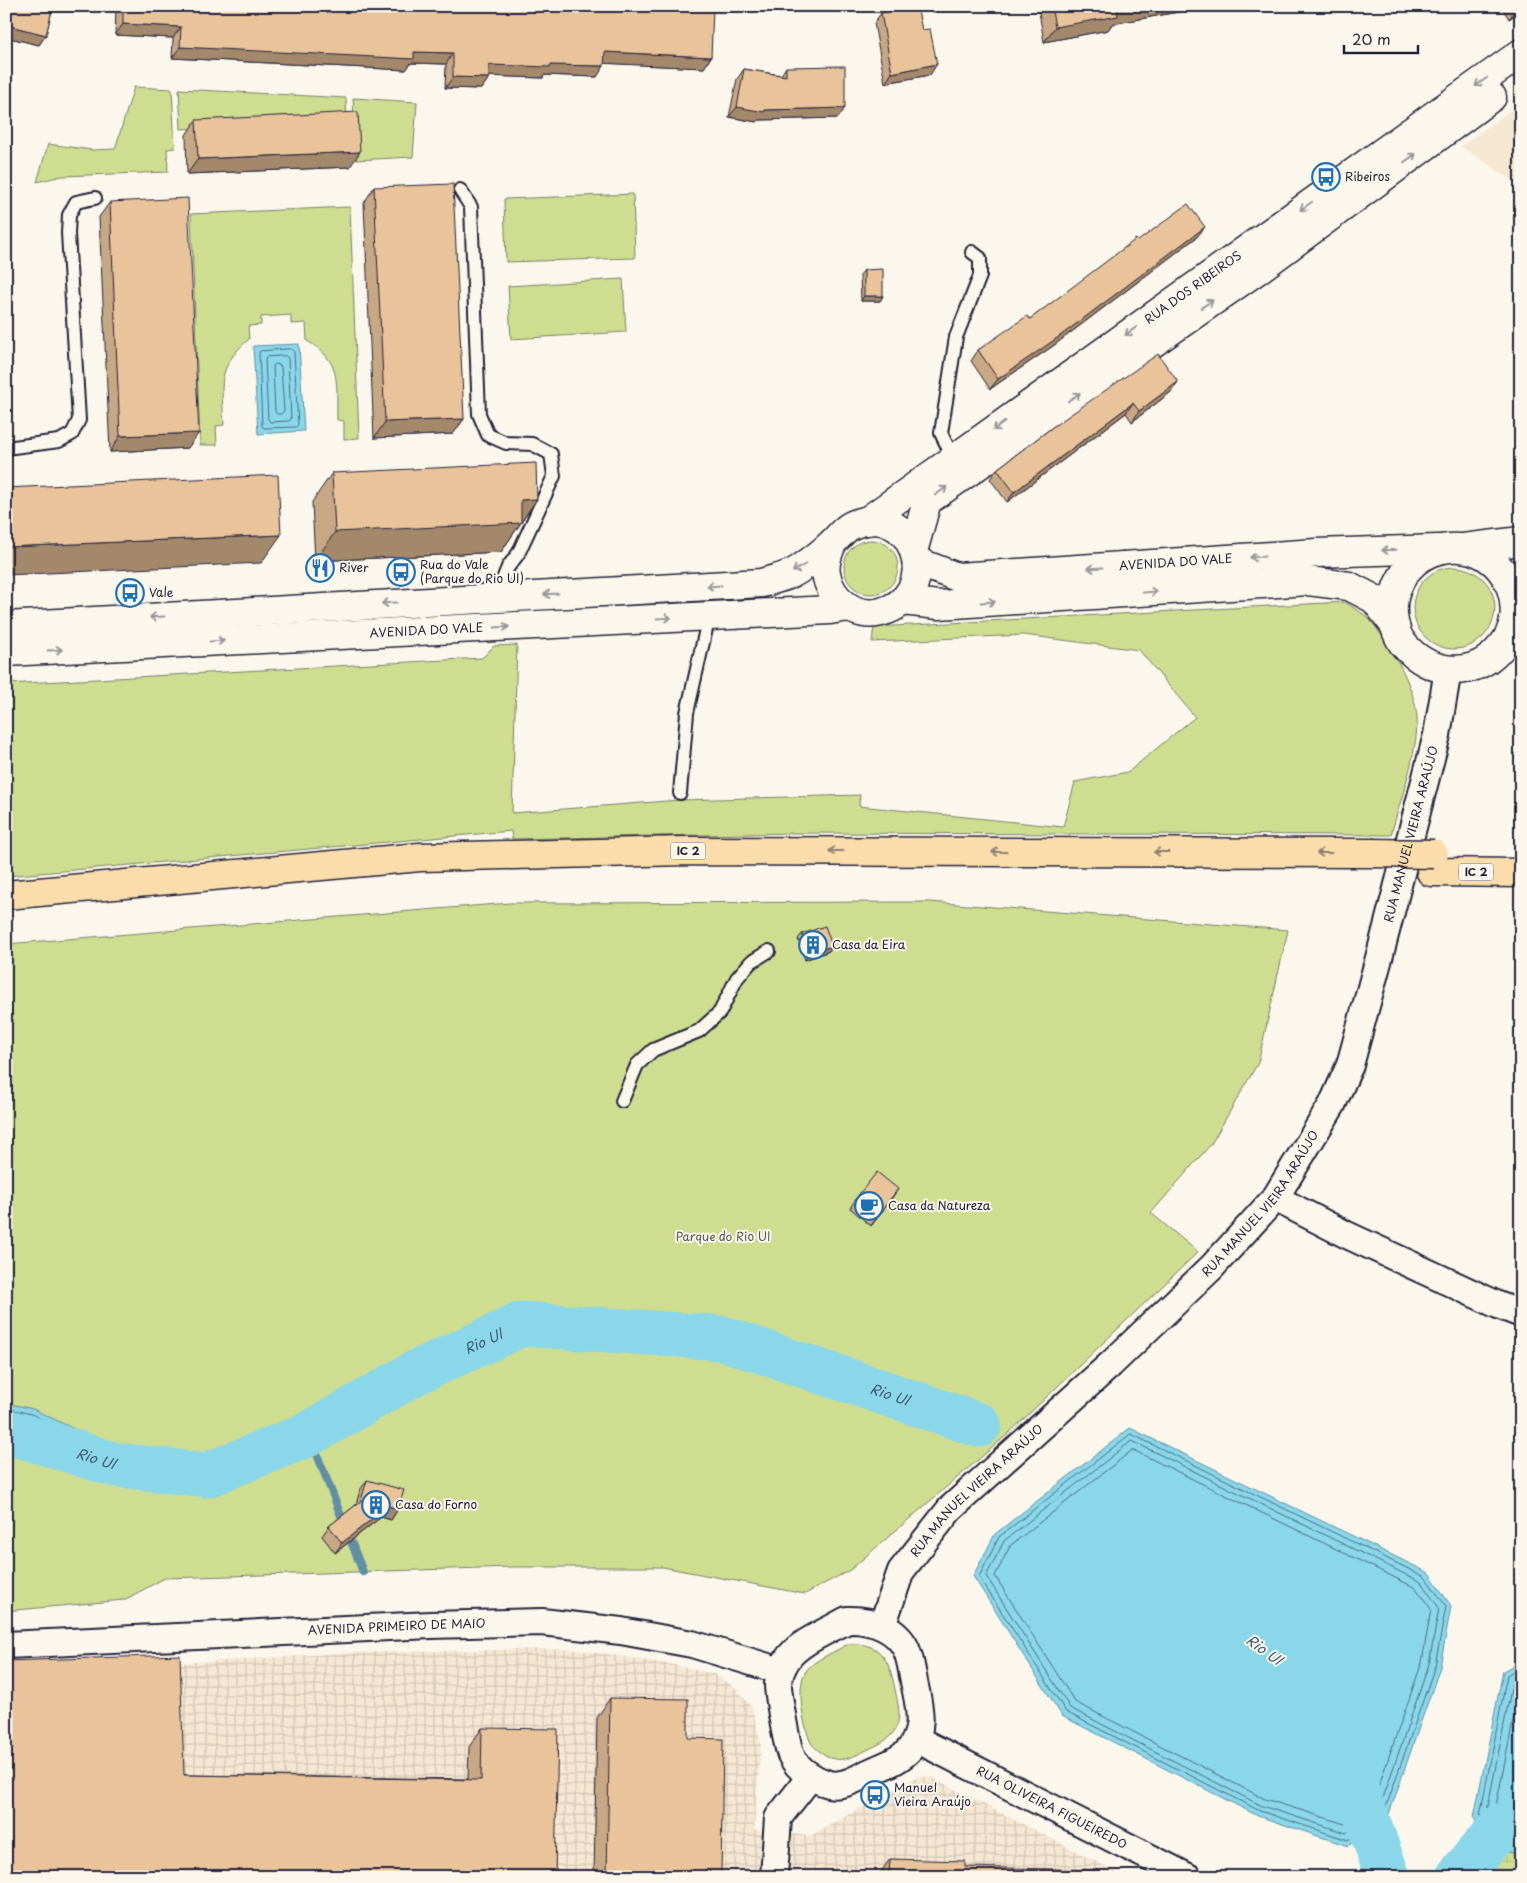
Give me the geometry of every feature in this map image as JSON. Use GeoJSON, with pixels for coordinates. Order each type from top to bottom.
{"type":"FeatureCollection","features":[{"type":"Feature","properties":{"kind":"highway","name":"IC 2"},"geometry":{"type":"LineString","coordinates":[[6,896],[420,857],[686,851],[1433,863],[1521,873]]}},
{"type":"Feature","properties":{"kind":"highway","name":"IC 2"},"geometry":{"type":"LineString","coordinates":[[1433,863],[1521,854]]}},
{"type":"Feature","properties":{"kind":"highway","name":"IC 2"},"geometry":{"type":"LineString","coordinates":[[6,912],[420,875],[1372,862]]}},
{"type":"Feature","properties":{"kind":"main road","name":"RUA DOS RIBEIROS"},"geometry":{"type":"LineString","coordinates":[[867,521],[1521,53]]}},
{"type":"Feature","properties":{"kind":"main road","name":"RUA DOS RIBEIROS"},"geometry":{"type":"LineString","coordinates":[[916,555],[927,501],[1259,269],[1521,75]]}},
{"type":"Feature","properties":{"kind":"main road","name":"AVENIDA DO VALE"},"geometry":{"type":"LineString","coordinates":[[867,521],[881,522],[894,527],[906,536],[916,555],[957,577],[1316,553],[1450,549],[1521,541]]}},
{"type":"Feature","properties":{"kind":"main road"},"geometry":{"type":"LineString","coordinates":[[848,607],[837,598],[828,581],[826,557],[840,532],[853,525],[867,521]]}},
{"type":"Feature","properties":{"kind":"main road"},"geometry":{"type":"LineString","coordinates":[[6,626],[762,583],[800,570],[832,544]]}},
{"type":"Feature","properties":{"kind":"main road"},"geometry":{"type":"LineString","coordinates":[[1500,649],[1510,633],[1515,615],[1514,596],[1507,578],[1496,564],[1480,553],[1450,549],[1420,558],[1406,571],[1396,588],[1392,607],[1395,626],[1402,643],[1415,656],[1430,666],[1448,670],[1467,669],[1485,662],[1500,649],[1521,621]]}},
{"type":"Feature","properties":{"kind":"main road"},"geometry":{"type":"LineString","coordinates":[[902,601],[912,590],[916,578],[916,555]]}},
{"type":"Feature","properties":{"kind":"main road"},"geometry":{"type":"LineString","coordinates":[[902,601],[939,605],[1308,581],[1349,586],[1374,599],[1395,626]]}},
{"type":"Feature","properties":{"kind":"main road","name":"AVENIDA DO VALE"},"geometry":{"type":"LineString","coordinates":[[6,652],[830,610],[848,607],[862,612],[876,613],[890,609],[902,601]]}},
{"type":"Feature","properties":{"kind":"street","name":"RUA MANUEL VIEIRA ARAÚJO"},"geometry":{"type":"LineString","coordinates":[[882,1626],[901,1571],[950,1509],[1111,1364],[1212,1268],[1274,1198],[1332,1105],[1350,1065],[1437,735],[1448,670]]}},
{"type":"Feature","properties":{"kind":"street"},"geometry":{"type":"LineString","coordinates":[[1274,1198],[1347,1235],[1521,1314]]}},
{"type":"Feature","properties":{"kind":"street"},"geometry":{"type":"LineString","coordinates":[[846,1620],[871,1621],[882,1626],[901,1642],[908,1652],[921,1716],[920,1728],[916,1739],[910,1749],[901,1757],[846,1784],[833,1785],[821,1782],[800,1767],[791,1755],[778,1684],[781,1671],[788,1658],[797,1649],[846,1620]]}},
{"type":"Feature","properties":{"kind":"street","name":"AVENIDA PRIMEIRO DE MAIO"},"geometry":{"type":"LineString","coordinates":[[6,1645],[431,1625],[542,1622],[621,1631],[692,1644],[781,1671]]}},
{"type":"Feature","properties":{"kind":"street","name":"RUA OLIVEIRA FIGUEIREDO"},"geometry":{"type":"LineString","coordinates":[[916,1739],[1188,1877]]}},
{"type":"Feature","properties":{"kind":"street"},"geometry":{"type":"LineString","coordinates":[[774,1877],[778,1818],[811,1776]]}},
{"type":"Feature","properties":{"kind":"lane"},"geometry":{"type":"LineString","coordinates":[[460,190],[471,207],[479,414],[488,435],[506,443],[532,444],[551,454],[554,476],[518,554],[508,567],[496,597]]}},
{"type":"Feature","properties":{"kind":"lane"},"geometry":{"type":"LineString","coordinates":[[6,448],[59,441],[72,434],[79,420],[68,232],[70,215],[76,202],[95,198]]}},
{"type":"Feature","properties":{"kind":"lane"},"geometry":{"type":"LineString","coordinates":[[953,458],[941,433],[956,337],[980,276],[980,258],[972,252]]}},
{"type":"Feature","properties":{"kind":"lane"},"geometry":{"type":"LineString","coordinates":[[680,793],[687,713],[706,629],[706,616]]}},
{"type":"Feature","properties":{"kind":"lane"},"geometry":{"type":"LineString","coordinates":[[622,1102],[638,1065],[653,1050],[699,1031],[720,1012],[737,978],[751,962],[769,951]]}},
{"type":"Feature","properties":{"kind":"shaded area"},"geometry":{"type":"Polygon","coordinates":[[[1521,103],[1521,186],[1461,146],[1521,103]]]}},
{"type":"Feature","properties":{"kind":"shaded area"},"geometry":{"type":"Polygon","coordinates":[[[580,1650],[675,1665],[714,1674],[737,1689],[752,1708],[761,1744],[754,1830],[810,1836],[919,1776],[931,1777],[1126,1877],[6,1877],[6,1669],[224,1661],[341,1653],[580,1650]]]}},
{"type":"Feature","properties":{"kind":"green space"},"geometry":{"type":"Polygon","coordinates":[[[134,87],[172,89],[175,148],[167,149],[168,172],[62,176],[37,182],[48,144],[92,150],[115,149],[134,87]]]}},
{"type":"Feature","properties":{"kind":"green space"},"geometry":{"type":"Polygon","coordinates":[[[179,89],[346,98],[347,123],[181,129],[179,89]]]}},
{"type":"Feature","properties":{"kind":"green space"},"geometry":{"type":"Polygon","coordinates":[[[353,98],[417,102],[413,157],[356,160],[353,98]]]}},
{"type":"Feature","properties":{"kind":"green space"},"geometry":{"type":"Polygon","coordinates":[[[633,194],[635,258],[506,262],[504,199],[633,194]]]}},
{"type":"Feature","properties":{"kind":"green space"},"geometry":{"type":"Polygon","coordinates":[[[350,207],[359,438],[344,439],[344,421],[337,420],[337,384],[332,365],[319,349],[307,341],[306,323],[291,324],[291,315],[261,317],[261,325],[248,326],[249,339],[230,359],[223,378],[224,425],[216,426],[217,445],[200,445],[191,214],[350,207]]]}},
{"type":"Feature","properties":{"kind":"green space"},"geometry":{"type":"Polygon","coordinates":[[[623,279],[626,332],[511,339],[508,286],[623,279]]]}},
{"type":"Feature","properties":{"kind":"green space"},"geometry":{"type":"Polygon","coordinates":[[[871,540],[881,542],[890,548],[896,557],[898,567],[896,577],[890,586],[881,592],[871,594],[861,592],[852,586],[846,577],[844,567],[846,557],[852,548],[861,542],[871,540]]]}},
{"type":"Feature","properties":{"kind":"green space"},"geometry":{"type":"Polygon","coordinates":[[[1454,567],[1470,570],[1483,579],[1492,592],[1495,608],[1492,624],[1483,637],[1470,646],[1454,649],[1438,646],[1425,637],[1416,624],[1413,608],[1416,592],[1425,579],[1438,570],[1454,567]]]}},
{"type":"Feature","properties":{"kind":"green space"},"geometry":{"type":"Polygon","coordinates":[[[1345,602],[1368,617],[1387,643],[1409,685],[1417,714],[1416,740],[1407,781],[1391,835],[794,833],[512,839],[511,831],[6,876],[6,684],[482,658],[494,646],[517,645],[512,813],[680,800],[860,795],[859,806],[1063,827],[1075,782],[1128,772],[1195,717],[1139,650],[1024,635],[872,642],[874,627],[1345,602]]]}},
{"type":"Feature","properties":{"kind":"green space","name":"Parque do Rio Ul"},"geometry":{"type":"Polygon","coordinates":[[[930,902],[1288,930],[1258,1063],[1211,1144],[1151,1213],[1198,1252],[1008,1434],[850,1570],[805,1594],[663,1567],[513,1567],[165,1578],[124,1600],[6,1611],[6,944],[510,903],[930,902]]]}},
{"type":"Feature","properties":{"kind":"green space"},"geometry":{"type":"Polygon","coordinates":[[[848,1644],[860,1644],[870,1647],[884,1657],[894,1683],[899,1715],[897,1725],[892,1734],[882,1742],[854,1756],[836,1759],[822,1753],[810,1741],[803,1713],[801,1685],[806,1671],[810,1667],[820,1659],[848,1644]]]}},
{"type":"Feature","properties":{"kind":"green space"},"geometry":{"type":"Polygon","coordinates":[[[1489,1847],[1521,1855],[1521,1877],[1469,1877],[1489,1847]]]}},
{"type":"Feature","properties":{"kind":"water"},"geometry":{"type":"Polygon","coordinates":[[[299,344],[304,431],[258,434],[253,346],[299,344]]]}},
{"type":"Feature","properties":{"kind":"water"},"geometry":{"type":"Polygon","coordinates":[[[6,1403],[33,1409],[109,1446],[116,1465],[74,1468],[6,1455],[6,1403]]]}},
{"type":"Feature","properties":{"kind":"water"},"geometry":{"type":"Polygon","coordinates":[[[1130,1428],[1429,1573],[1451,1606],[1440,1667],[1389,1814],[1348,1846],[1258,1816],[1062,1716],[973,1576],[995,1534],[1130,1428]]]}},
{"type":"Feature","properties":{"kind":"water"},"geometry":{"type":"Polygon","coordinates":[[[1521,1661],[1521,1855],[1485,1846],[1474,1817],[1503,1671],[1521,1661]]]}},
{"type":"Feature","properties":{"kind":"building"},"geometry":{"type":"Polygon","coordinates":[[[9,6],[53,6],[46,35],[6,25],[9,6]]]}},
{"type":"Feature","properties":{"kind":"building"},"geometry":{"type":"Polygon","coordinates":[[[123,6],[643,6],[713,9],[711,57],[605,52],[604,66],[489,65],[489,78],[453,77],[453,53],[414,52],[414,59],[180,47],[181,27],[123,24],[123,6]]]}},
{"type":"Feature","properties":{"kind":"building"},"geometry":{"type":"Polygon","coordinates":[[[917,6],[922,30],[930,29],[937,64],[892,73],[881,13],[917,6]]]}},
{"type":"Feature","properties":{"kind":"building"},"geometry":{"type":"Polygon","coordinates":[[[1051,6],[1140,6],[1117,10],[1118,16],[1055,27],[1051,6]]]}},
{"type":"Feature","properties":{"kind":"building"},"geometry":{"type":"Polygon","coordinates":[[[845,66],[845,108],[765,110],[764,112],[737,107],[744,69],[786,76],[786,67],[845,66]]]}},
{"type":"Feature","properties":{"kind":"building"},"geometry":{"type":"Polygon","coordinates":[[[358,112],[360,152],[198,159],[196,120],[358,112]]]}},
{"type":"Feature","properties":{"kind":"building"},"geometry":{"type":"Polygon","coordinates":[[[453,184],[464,419],[385,422],[374,187],[453,184]]]}},
{"type":"Feature","properties":{"kind":"building"},"geometry":{"type":"Polygon","coordinates":[[[188,198],[199,433],[120,436],[110,202],[188,198]]]}},
{"type":"Feature","properties":{"kind":"building"},"geometry":{"type":"Polygon","coordinates":[[[1188,204],[1205,227],[1060,336],[998,379],[978,350],[1027,316],[1030,319],[1136,239],[1138,241],[1188,204]]]}},
{"type":"Feature","properties":{"kind":"building"},"geometry":{"type":"Polygon","coordinates":[[[883,269],[883,296],[864,296],[864,270],[883,269]]]}},
{"type":"Feature","properties":{"kind":"building"},"geometry":{"type":"Polygon","coordinates":[[[1158,354],[1178,382],[1139,411],[1133,403],[1014,492],[997,469],[1054,426],[1158,354]]]}},
{"type":"Feature","properties":{"kind":"building"},"geometry":{"type":"Polygon","coordinates":[[[536,463],[537,499],[521,500],[521,523],[335,532],[332,473],[536,463]]]}},
{"type":"Feature","properties":{"kind":"building"},"geometry":{"type":"Polygon","coordinates":[[[278,475],[281,535],[6,547],[6,488],[278,475]]]}},
{"type":"Feature","properties":{"kind":"building","name":"Casa da Eira"},"geometry":{"type":"Polygon","coordinates":[[[825,926],[832,946],[809,954],[802,934],[825,926]]]}},
{"type":"Feature","properties":{"kind":"building"},"geometry":{"type":"Polygon","coordinates":[[[877,1172],[898,1189],[882,1210],[860,1193],[877,1172]]]}},
{"type":"Feature","properties":{"kind":"building"},"geometry":{"type":"Polygon","coordinates":[[[367,1480],[404,1490],[398,1509],[388,1506],[342,1543],[329,1526],[361,1501],[367,1480]]]}},
{"type":"Feature","properties":{"kind":"building"},"geometry":{"type":"Polygon","coordinates":[[[180,1655],[184,1775],[481,1780],[482,1728],[558,1729],[555,1877],[6,1877],[6,1661],[180,1655]]]}},
{"type":"Feature","properties":{"kind":"building"},"geometry":{"type":"Polygon","coordinates":[[[610,1698],[688,1699],[688,1738],[723,1739],[721,1877],[607,1877],[610,1698]]]}},
{"type":"Feature","properties":{"kind":"building"},"geometry":{"type":"Polygon","coordinates":[[[890,1859],[965,1861],[965,1867],[1095,1870],[1094,1877],[889,1877],[890,1859]]]}},
{"type":"Feature","properties":{"kind":"waterway","name":"Rio Ul"},"geometry":{"type":"LineString","coordinates":[[6,1431],[116,1465],[207,1475],[309,1434],[415,1373],[522,1324],[722,1338],[979,1425]]}},
{"type":"Feature","properties":{"kind":"waterway"},"geometry":{"type":"LineString","coordinates":[[309,1434],[363,1572]]}},
{"type":"Feature","properties":{"kind":"waterway","name":"Rio Ul"},"geometry":{"type":"LineString","coordinates":[[1350,1771],[1388,1877]]}},
{"type":"Feature","properties":{"kind":"waterway","name":"Rio Ul"},"geometry":{"type":"LineString","coordinates":[[1458,1877],[1501,1826],[1521,1818]]}},
{"type":"Feature","properties":{"kind":"place","name":"Ribeiros"},"geometry":{"type":"Point","coordinates":[1326,177]}},
{"type":"Feature","properties":{"kind":"place","name":"River"},"geometry":{"type":"Point","coordinates":[320,568]}},
{"type":"Feature","properties":{"kind":"place","name":"Rua do Vale (Parque do Rio Ul)"},"geometry":{"type":"Point","coordinates":[401,572]}},
{"type":"Feature","properties":{"kind":"place","name":"Vale"},"geometry":{"type":"Point","coordinates":[130,593]}},
{"type":"Feature","properties":{"kind":"place","name":"Casa da Eira"},"geometry":{"type":"Point","coordinates":[813,945]}},
{"type":"Feature","properties":{"kind":"place","name":"Casa da Natureza"},"geometry":{"type":"Point","coordinates":[869,1206]}},
{"type":"Feature","properties":{"kind":"place","name":"Casa do Forno"},"geometry":{"type":"Point","coordinates":[376,1505]}},
{"type":"Feature","properties":{"kind":"place","name":"Manuel Vieira Araújo"},"geometry":{"type":"Point","coordinates":[875,1795]}}]}
